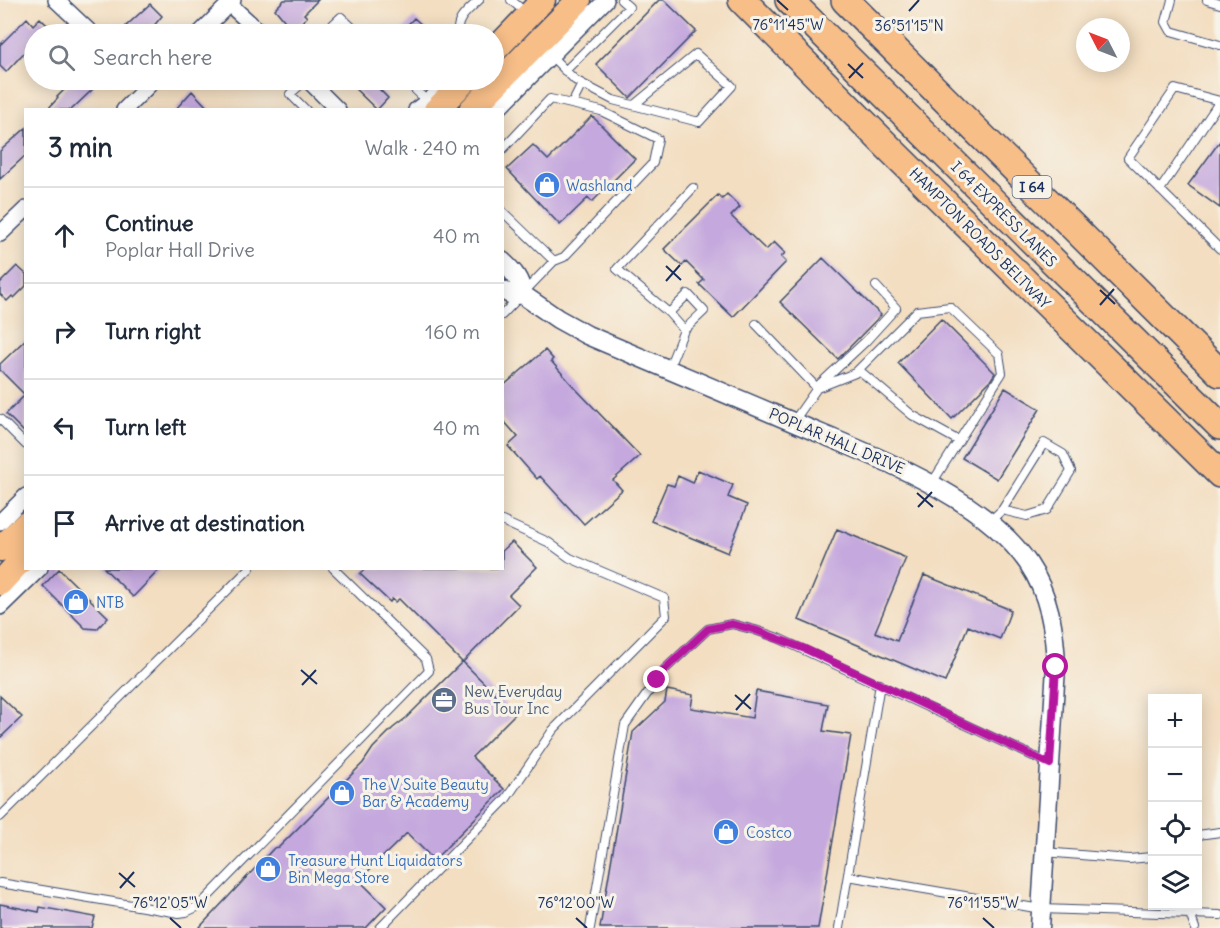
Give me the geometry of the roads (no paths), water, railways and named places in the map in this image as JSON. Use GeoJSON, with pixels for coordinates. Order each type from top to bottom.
{"type":"FeatureCollection","features":[{"type":"Feature","properties":{"kind":"highway","name":"HAMPTON ROADS BELTWAY"},"geometry":{"type":"LineString","coordinates":[[742,0],[1220,474]]}},
{"type":"Feature","properties":{"kind":"highway","name":"I 64 EXPRESS LANES"},"geometry":{"type":"LineString","coordinates":[[789,0],[1220,426]]}},
{"type":"Feature","properties":{"kind":"highway","name":"I 64"},"geometry":{"type":"LineString","coordinates":[[845,0],[1220,374]]}},
{"type":"Feature","properties":{"kind":"main road"},"geometry":{"type":"LineString","coordinates":[[504,82],[543,49],[579,0]]}},
{"type":"Feature","properties":{"kind":"main road"},"geometry":{"type":"LineString","coordinates":[[504,38],[529,4]]}},
{"type":"Feature","properties":{"kind":"main road"},"geometry":{"type":"LineString","coordinates":[[426,106],[451,90]]}},
{"type":"Feature","properties":{"kind":"main road"},"geometry":{"type":"LineString","coordinates":[[473,108],[495,90]]}},
{"type":"Feature","properties":{"kind":"main road"},"geometry":{"type":"LineString","coordinates":[[1,550],[24,526]]}},
{"type":"Feature","properties":{"kind":"main road"},"geometry":{"type":"LineString","coordinates":[[0,583],[24,557]]}},
{"type":"Feature","properties":{"kind":"street"},"geometry":{"type":"LineString","coordinates":[[56,0],[81,24]]}},
{"type":"Feature","properties":{"kind":"street"},"geometry":{"type":"LineString","coordinates":[[499,108],[543,49],[606,0]]}},
{"type":"Feature","properties":{"kind":"street"},"geometry":{"type":"LineString","coordinates":[[208,24],[231,2],[252,24]]}},
{"type":"Feature","properties":{"kind":"street"},"geometry":{"type":"LineString","coordinates":[[125,108],[139,90]]}},
{"type":"Feature","properties":{"kind":"street"},"geometry":{"type":"LineString","coordinates":[[317,90],[336,108]]}},
{"type":"Feature","properties":{"kind":"street"},"geometry":{"type":"LineString","coordinates":[[426,106],[444,90]]}},
{"type":"Feature","properties":{"kind":"street"},"geometry":{"type":"LineString","coordinates":[[0,234],[24,210]]}},
{"type":"Feature","properties":{"kind":"street","name":"POPLAR HALL DRIVE"},"geometry":{"type":"LineString","coordinates":[[504,263],[516,274],[523,295]]}},
{"type":"Feature","properties":{"kind":"street","name":"POPLAR HALL DRIVE"},"geometry":{"type":"LineString","coordinates":[[504,291],[523,295],[558,320],[587,335],[911,473],[964,504],[1012,544],[1028,563],[1040,584],[1050,612],[1055,637],[1056,667],[1040,928]]}},
{"type":"Feature","properties":{"kind":"street"},"geometry":{"type":"LineString","coordinates":[[0,522],[24,498]]}},
{"type":"Feature","properties":{"kind":"street"},"geometry":{"type":"LineString","coordinates":[[0,608],[38,570]]}},
{"type":"Feature","properties":{"kind":"lane"},"geometry":{"type":"LineString","coordinates":[[458,24],[478,0]]}},
{"type":"Feature","properties":{"kind":"lane"},"geometry":{"type":"LineString","coordinates":[[565,71],[629,7],[621,0]]}},
{"type":"Feature","properties":{"kind":"lane"},"geometry":{"type":"LineString","coordinates":[[1172,0],[1166,22],[1171,31],[1220,45]]}},
{"type":"Feature","properties":{"kind":"lane"},"geometry":{"type":"LineString","coordinates":[[1207,0],[1220,4]]}},
{"type":"Feature","properties":{"kind":"lane"},"geometry":{"type":"LineString","coordinates":[[333,24],[341,16],[349,24]]}},
{"type":"Feature","properties":{"kind":"lane"},"geometry":{"type":"LineString","coordinates":[[543,49],[575,81],[614,100],[699,122],[732,86],[696,54],[634,105]]}},
{"type":"Feature","properties":{"kind":"lane"},"geometry":{"type":"LineString","coordinates":[[572,104],[582,84]]}},
{"type":"Feature","properties":{"kind":"lane"},"geometry":{"type":"LineString","coordinates":[[1160,190],[1220,101],[1175,89],[1128,158],[1160,190],[1220,249]]}},
{"type":"Feature","properties":{"kind":"lane"},"geometry":{"type":"LineString","coordinates":[[295,90],[290,94],[304,108]]}},
{"type":"Feature","properties":{"kind":"lane"},"geometry":{"type":"LineString","coordinates":[[413,90],[426,106]]}},
{"type":"Feature","properties":{"kind":"lane"},"geometry":{"type":"LineString","coordinates":[[504,147],[550,99],[601,111],[658,140],[653,163],[564,257],[554,261],[504,313]]}},
{"type":"Feature","properties":{"kind":"lane"},"geometry":{"type":"LineString","coordinates":[[684,330],[669,313],[617,269],[693,188]]}},
{"type":"Feature","properties":{"kind":"lane"},"geometry":{"type":"LineString","coordinates":[[504,213],[554,261]]}},
{"type":"Feature","properties":{"kind":"lane"},"geometry":{"type":"LineString","coordinates":[[793,422],[817,388],[866,341],[896,308],[876,286]]}},
{"type":"Feature","properties":{"kind":"lane"},"geometry":{"type":"LineString","coordinates":[[668,370],[684,330],[704,311],[688,294],[669,313]]}},
{"type":"Feature","properties":{"kind":"lane"},"geometry":{"type":"LineString","coordinates":[[817,388],[855,374],[917,311],[951,307],[999,354],[1002,373],[931,484]]}},
{"type":"Feature","properties":{"kind":"lane"},"geometry":{"type":"LineString","coordinates":[[756,324],[817,388]]}},
{"type":"Feature","properties":{"kind":"lane"},"geometry":{"type":"LineString","coordinates":[[859,370],[912,415],[959,441]]}},
{"type":"Feature","properties":{"kind":"lane"},"geometry":{"type":"LineString","coordinates":[[0,419],[24,443]]}},
{"type":"Feature","properties":{"kind":"lane"},"geometry":{"type":"LineString","coordinates":[[988,523],[1002,510],[1044,443],[1063,454],[1071,471],[1047,510],[1026,516],[1002,510]]}},
{"type":"Feature","properties":{"kind":"lane"},"geometry":{"type":"LineString","coordinates":[[380,928],[506,799],[553,730],[666,616],[664,598],[570,558],[548,542],[504,522]]}},
{"type":"Feature","properties":{"kind":"lane"},"geometry":{"type":"LineString","coordinates":[[0,817],[248,570]]}},
{"type":"Feature","properties":{"kind":"lane"},"geometry":{"type":"LineString","coordinates":[[0,883],[179,913],[199,906],[426,676],[429,670],[426,659],[335,570]]}},
{"type":"Feature","properties":{"kind":"lane"},"geometry":{"type":"LineString","coordinates":[[590,928],[625,725],[664,670],[708,629],[732,624],[805,649],[1050,764]]}},
{"type":"Feature","properties":{"kind":"lane"},"geometry":{"type":"LineString","coordinates":[[839,928],[880,684]]}},
{"type":"Feature","properties":{"kind":"lane"},"geometry":{"type":"LineString","coordinates":[[1202,834],[1220,832]]}},
{"type":"Feature","properties":{"kind":"lane"},"geometry":{"type":"LineString","coordinates":[[1044,852],[1129,860],[1148,858]]}},
{"type":"Feature","properties":{"kind":"lane"},"geometry":{"type":"LineString","coordinates":[[848,876],[1041,909],[1148,910]]}},
{"type":"Feature","properties":{"kind":"lane"},"geometry":{"type":"LineString","coordinates":[[1178,910],[1190,915],[1220,915]]}},
{"type":"Feature","properties":{"kind":"lane"},"geometry":{"type":"LineString","coordinates":[[1190,915],[1195,928]]}},
{"type":"Feature","properties":{"kind":"place","name":"Washland"},"geometry":{"type":"Point","coordinates":[547,185]}},
{"type":"Feature","properties":{"kind":"place","name":"NTB"},"geometry":{"type":"Point","coordinates":[76,602]}},
{"type":"Feature","properties":{"kind":"place","name":"New Everyday Bus Tour Inc"},"geometry":{"type":"Point","coordinates":[444,700]}},
{"type":"Feature","properties":{"kind":"place","name":"The V Suite Beauty Bar & Academy"},"geometry":{"type":"Point","coordinates":[342,793]}},
{"type":"Feature","properties":{"kind":"place","name":"Costco"},"geometry":{"type":"Point","coordinates":[726,832]}},
{"type":"Feature","properties":{"kind":"place","name":"Treasure Hunt Liquidators Bin Mega Store"},"geometry":{"type":"Point","coordinates":[268,869]}}]}
